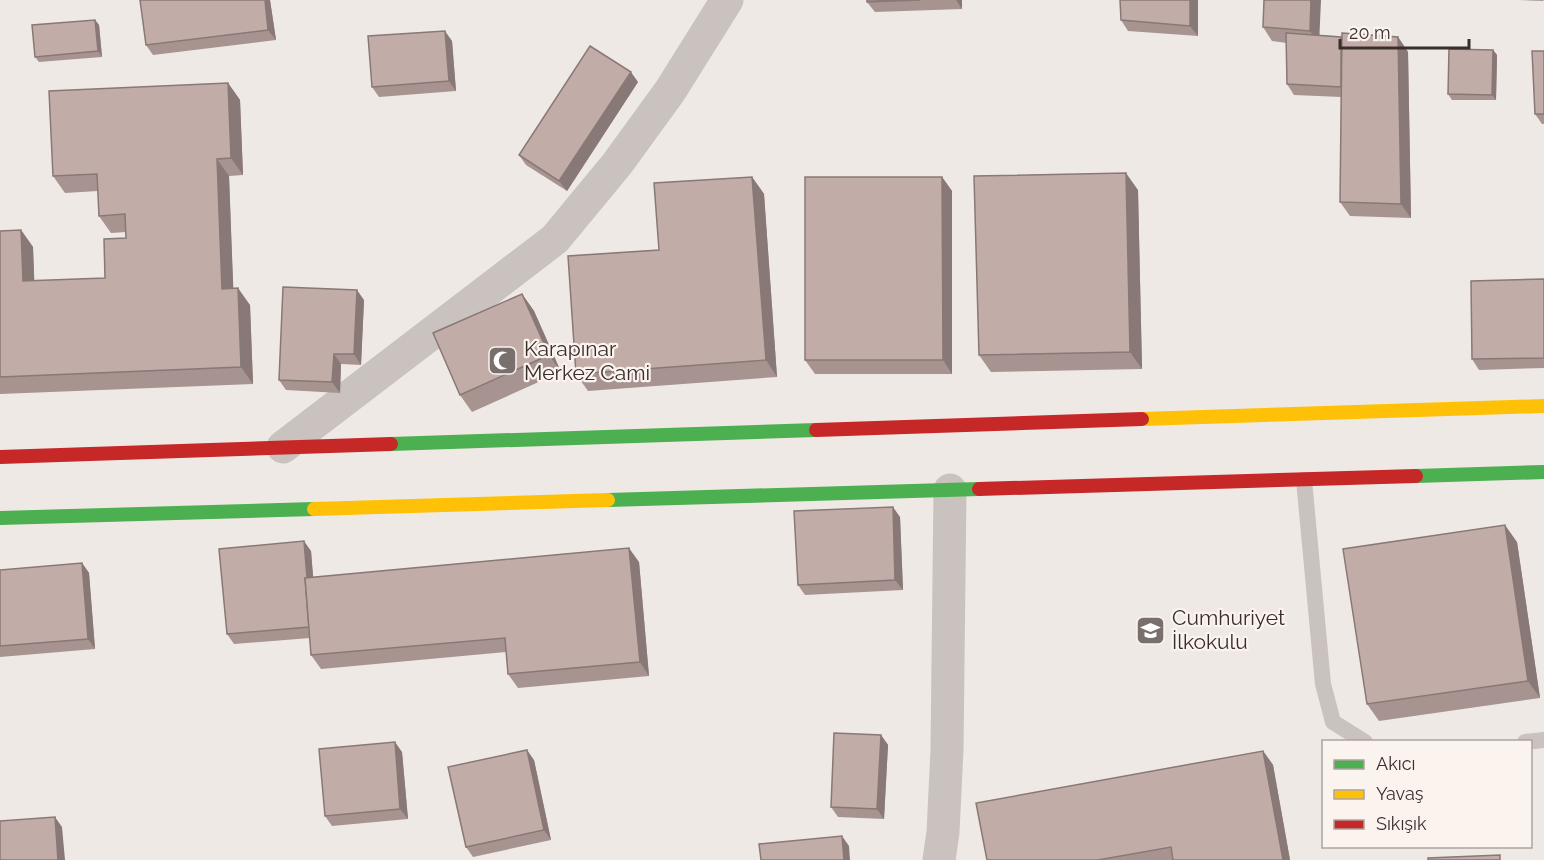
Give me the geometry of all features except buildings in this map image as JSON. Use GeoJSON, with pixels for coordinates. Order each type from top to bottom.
{"type":"FeatureCollection","features":[{"type":"Feature","properties":{"kind":"main road"},"geometry":{"type":"LineString","coordinates":[[0,457],[1544,406]]}},
{"type":"Feature","properties":{"kind":"main road"},"geometry":{"type":"LineString","coordinates":[[0,518],[1544,472]]}},
{"type":"Feature","properties":{"kind":"street"},"geometry":{"type":"LineString","coordinates":[[283,447],[555,239],[624,155],[670,91],[727,0]]}},
{"type":"Feature","properties":{"kind":"street"},"geometry":{"type":"LineString","coordinates":[[939,860],[943,832],[947,750],[950,490]]}},
{"type":"Feature","properties":{"kind":"lane"},"geometry":{"type":"LineString","coordinates":[[1304,480],[1323,684],[1333,722],[1363,740]]}},
{"type":"Feature","properties":{"kind":"traffic: fast"},"geometry":{"type":"LineString","coordinates":[[391,444],[816,430]]}},
{"type":"Feature","properties":{"kind":"traffic: fast"},"geometry":{"type":"LineString","coordinates":[[1416,476],[1544,472]]}},
{"type":"Feature","properties":{"kind":"traffic: fast"},"geometry":{"type":"LineString","coordinates":[[608,500],[979,489]]}},
{"type":"Feature","properties":{"kind":"traffic: fast"},"geometry":{"type":"LineString","coordinates":[[0,518],[314,509]]}},
{"type":"Feature","properties":{"kind":"traffic: slow"},"geometry":{"type":"LineString","coordinates":[[1142,419],[1544,406]]}},
{"type":"Feature","properties":{"kind":"traffic: slow"},"geometry":{"type":"LineString","coordinates":[[314,509],[608,500]]}},
{"type":"Feature","properties":{"kind":"traffic: jam"},"geometry":{"type":"LineString","coordinates":[[816,430],[1142,419]]}},
{"type":"Feature","properties":{"kind":"traffic: jam"},"geometry":{"type":"LineString","coordinates":[[0,457],[391,444]]}},
{"type":"Feature","properties":{"kind":"traffic: jam"},"geometry":{"type":"LineString","coordinates":[[979,489],[1416,476]]}},
{"type":"Feature","properties":{"kind":"place","name":"Karapınar Merkez Cami"},"geometry":{"type":"Point","coordinates":[503,361]}},
{"type":"Feature","properties":{"kind":"place","name":"Cumhuriyet İlkokulu"},"geometry":{"type":"Point","coordinates":[1151,630]}}]}
